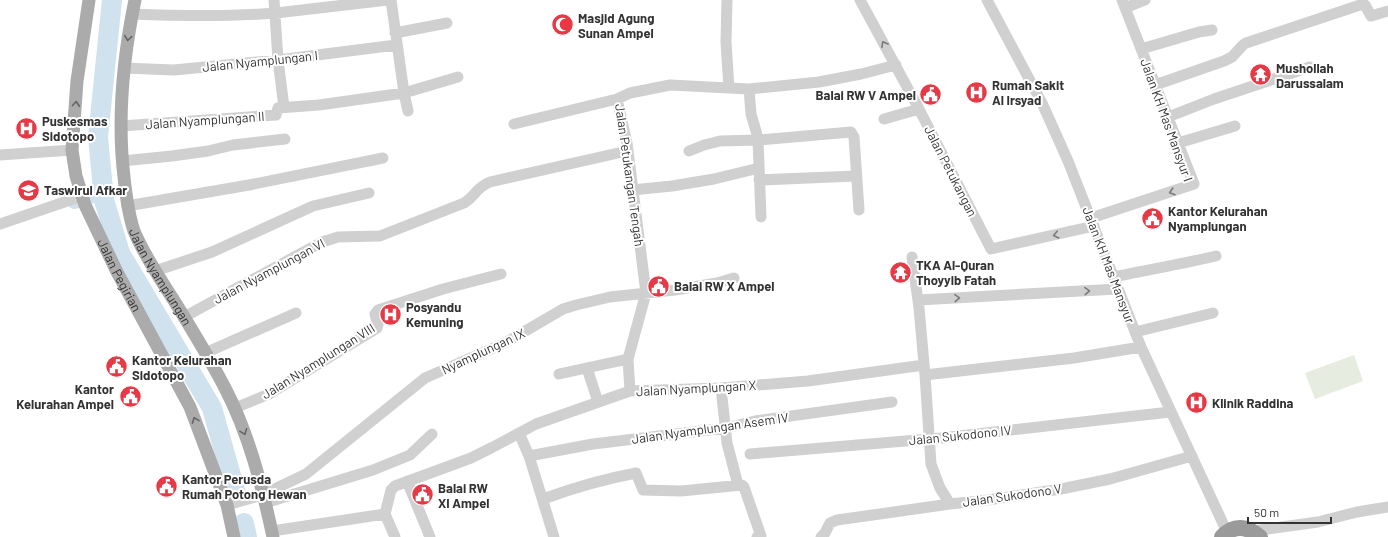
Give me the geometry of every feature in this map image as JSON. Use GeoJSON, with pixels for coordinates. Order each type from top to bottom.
{"type":"FeatureCollection","features":[{"type":"Feature","properties":{"kind":"highway"},"geometry":{"type":"LineString","coordinates":[[1224,534],[1235,528],[1244,528],[1256,534]]}},
{"type":"Feature","properties":{"kind":"main road","name":"Jalan Pegirian"},"geometry":{"type":"LineString","coordinates":[[89,0],[78,81],[72,150],[76,176],[83,199],[126,290],[186,397],[227,505],[234,537]]}},
{"type":"Feature","properties":{"kind":"main road","name":"Jalan Nyamplungan"},"geometry":{"type":"LineString","coordinates":[[135,0],[124,68],[121,126],[122,161],[127,206],[145,254],[184,316],[235,408],[246,437],[264,499],[272,534]]}},
{"type":"Feature","properties":{"kind":"street"},"geometry":{"type":"LineString","coordinates":[[274,0],[278,60],[284,107]]}},
{"type":"Feature","properties":{"kind":"street"},"geometry":{"type":"LineString","coordinates":[[132,14],[204,16],[275,13],[390,0],[396,45],[408,111]]}},
{"type":"Feature","properties":{"kind":"street"},"geometry":{"type":"LineString","coordinates":[[727,0],[726,42],[729,88]]}},
{"type":"Feature","properties":{"kind":"street","name":"Jalan Petukangan"},"geometry":{"type":"LineString","coordinates":[[860,0],[896,65],[991,249],[1092,222]]}},
{"type":"Feature","properties":{"kind":"street","name":"Jalan KH Mas Mansyur"},"geometry":{"type":"LineString","coordinates":[[987,0],[1042,103],[1068,161],[1141,347],[1170,412],[1192,456],[1224,534]]}},
{"type":"Feature","properties":{"kind":"street"},"geometry":{"type":"LineString","coordinates":[[1124,4],[1145,0]]}},
{"type":"Feature","properties":{"kind":"street","name":"Jalan KH Mas Mansyur I"},"geometry":{"type":"LineString","coordinates":[[1092,222],[1193,185],[1194,183],[1124,4]]}},
{"type":"Feature","properties":{"kind":"street"},"geometry":{"type":"LineString","coordinates":[[1155,85],[1224,62],[1246,43],[1363,4],[1371,16],[1388,10]]}},
{"type":"Feature","properties":{"kind":"street"},"geometry":{"type":"LineString","coordinates":[[395,33],[447,23]]}},
{"type":"Feature","properties":{"kind":"street"},"geometry":{"type":"LineString","coordinates":[[1141,49],[1199,32],[1212,30]]}},
{"type":"Feature","properties":{"kind":"street","name":"Jalan Nyamplungan I"},"geometry":{"type":"LineString","coordinates":[[124,68],[174,70],[278,60],[396,45]]}},
{"type":"Feature","properties":{"kind":"street","name":"Jalan Petukangan Tengah"},"geometry":{"type":"LineString","coordinates":[[646,293],[627,151],[617,99],[630,93],[670,85],[749,89],[819,82],[861,74],[896,65]]}},
{"type":"Feature","properties":{"kind":"street"},"geometry":{"type":"LineString","coordinates":[[1168,117],[1214,99],[1310,67]]}},
{"type":"Feature","properties":{"kind":"street","name":"Jalan Nyamplungan II"},"geometry":{"type":"LineString","coordinates":[[121,126],[276,115],[278,108],[319,105],[404,93],[458,77]]}},
{"type":"Feature","properties":{"kind":"street"},"geometry":{"type":"LineString","coordinates":[[749,89],[751,114],[758,140],[761,217]]}},
{"type":"Feature","properties":{"kind":"street"},"geometry":{"type":"LineString","coordinates":[[514,124],[617,99]]}},
{"type":"Feature","properties":{"kind":"street"},"geometry":{"type":"LineString","coordinates":[[884,119],[919,109]]}},
{"type":"Feature","properties":{"kind":"street"},"geometry":{"type":"LineString","coordinates":[[1178,143],[1234,126]]}},
{"type":"Feature","properties":{"kind":"street"},"geometry":{"type":"LineString","coordinates":[[689,151],[720,141],[758,140],[851,132],[853,134],[860,210]]}},
{"type":"Feature","properties":{"kind":"street"},"geometry":{"type":"LineString","coordinates":[[122,161],[178,155],[233,144],[285,139]]}},
{"type":"Feature","properties":{"kind":"street"},"geometry":{"type":"LineString","coordinates":[[0,155],[72,150]]}},
{"type":"Feature","properties":{"kind":"street","name":"Jalan Nyamplungan VI"},"geometry":{"type":"LineString","coordinates":[[184,316],[322,242],[338,237],[380,236],[464,203],[479,188],[490,182],[627,151]]}},
{"type":"Feature","properties":{"kind":"street"},"geometry":{"type":"LineString","coordinates":[[127,206],[249,185],[383,158]]}},
{"type":"Feature","properties":{"kind":"street"},"geometry":{"type":"LineString","coordinates":[[632,190],[672,186],[714,179],[759,168]]}},
{"type":"Feature","properties":{"kind":"street"},"geometry":{"type":"LineString","coordinates":[[759,180],[856,176]]}},
{"type":"Feature","properties":{"kind":"street"},"geometry":{"type":"LineString","coordinates":[[155,271],[212,252],[313,206],[369,193]]}},
{"type":"Feature","properties":{"kind":"street"},"geometry":{"type":"LineString","coordinates":[[0,224],[83,199]]}},
{"type":"Feature","properties":{"kind":"street"},"geometry":{"type":"LineString","coordinates":[[1113,277],[1173,266],[1216,256]]}},
{"type":"Feature","properties":{"kind":"street"},"geometry":{"type":"LineString","coordinates":[[912,257],[925,370],[931,464],[940,488],[950,504]]}},
{"type":"Feature","properties":{"kind":"street","name":"Jalan Nyamplungan VIII"},"geometry":{"type":"LineString","coordinates":[[235,408],[269,394],[377,328],[378,324],[375,314],[378,310],[443,289],[501,274]]}},
{"type":"Feature","properties":{"kind":"street","name":"Nyamplungan IX"},"geometry":{"type":"LineString","coordinates":[[264,499],[312,469],[430,375],[505,343],[568,308],[610,297],[676,290],[734,278]]}},
{"type":"Feature","properties":{"kind":"street"},"geometry":{"type":"LineString","coordinates":[[918,300],[1118,289]]}},
{"type":"Feature","properties":{"kind":"street"},"geometry":{"type":"LineString","coordinates":[[630,391],[628,359],[646,293]]}},
{"type":"Feature","properties":{"kind":"street"},"geometry":{"type":"LineString","coordinates":[[205,353],[296,313]]}},
{"type":"Feature","properties":{"kind":"street"},"geometry":{"type":"LineString","coordinates":[[1135,332],[1213,313]]}},
{"type":"Feature","properties":{"kind":"street","name":"Jalan Nyamplungan X"},"geometry":{"type":"LineString","coordinates":[[385,514],[391,490],[395,486],[471,458],[536,424],[630,391],[721,388],[808,381],[1074,358],[1141,347]]}},
{"type":"Feature","properties":{"kind":"street"},"geometry":{"type":"LineString","coordinates":[[559,374],[628,359]]}},
{"type":"Feature","properties":{"kind":"street"},"geometry":{"type":"LineString","coordinates":[[587,368],[598,402]]}},
{"type":"Feature","properties":{"kind":"street"},"geometry":{"type":"LineString","coordinates":[[721,388],[729,455],[738,485]]}},
{"type":"Feature","properties":{"kind":"street","name":"Jalan Nyamplungan Asem IV"},"geometry":{"type":"LineString","coordinates":[[529,456],[593,444],[726,428],[755,421],[892,402]]}},
{"type":"Feature","properties":{"kind":"street","name":"Jalan Sukodono IV"},"geometry":{"type":"LineString","coordinates":[[750,454],[930,439],[1170,412]]}},
{"type":"Feature","properties":{"kind":"street"},"geometry":{"type":"LineString","coordinates":[[519,433],[529,456],[554,537]]}},
{"type":"Feature","properties":{"kind":"street"},"geometry":{"type":"LineString","coordinates":[[227,505],[264,499],[373,470],[410,455],[432,434]]}},
{"type":"Feature","properties":{"kind":"street","name":"Jalan Sukodono V"},"geometry":{"type":"LineString","coordinates":[[821,537],[825,533],[830,523],[837,520],[1061,489],[1110,479],[1192,456]]}},
{"type":"Feature","properties":{"kind":"street"},"geometry":{"type":"LineString","coordinates":[[543,498],[609,478],[636,473],[643,490],[681,491],[742,485],[761,536],[757,537]]}},
{"type":"Feature","properties":{"kind":"street"},"geometry":{"type":"LineString","coordinates":[[407,481],[430,537]]}},
{"type":"Feature","properties":{"kind":"street"},"geometry":{"type":"LineString","coordinates":[[1256,534],[1318,522],[1357,512],[1388,507]]}},
{"type":"Feature","properties":{"kind":"street"},"geometry":{"type":"LineString","coordinates":[[272,534],[385,514],[395,537]]}},
{"type":"Feature","properties":{"kind":"shaded area"},"geometry":{"type":"Polygon","coordinates":[[[1354,355],[1363,381],[1315,399],[1305,373],[1354,355]]]}},
{"type":"Feature","properties":{"kind":"waterway"},"geometry":{"type":"LineString","coordinates":[[112,0],[98,137],[104,200],[120,253],[212,408],[237,497]]}},
{"type":"Feature","properties":{"kind":"waterway"},"geometry":{"type":"LineString","coordinates":[[74,203],[103,194]]}},
{"type":"Feature","properties":{"kind":"waterway"},"geometry":{"type":"LineString","coordinates":[[244,523],[247,537]]}},
{"type":"Feature","properties":{"kind":"place","name":"Masjid Agung Sunan Ampel"},"geometry":{"type":"Point","coordinates":[563,25]}},
{"type":"Feature","properties":{"kind":"place","name":"Mushollah Darussalam"},"geometry":{"type":"Point","coordinates":[1261,75]}},
{"type":"Feature","properties":{"kind":"place","name":"Rumah Sakit Al Irsyad"},"geometry":{"type":"Point","coordinates":[976,92]}},
{"type":"Feature","properties":{"kind":"place","name":"Balai RW V Ampel"},"geometry":{"type":"Point","coordinates":[931,95]}},
{"type":"Feature","properties":{"kind":"place","name":"Puskesmas Sidotopo"},"geometry":{"type":"Point","coordinates":[26,128]}},
{"type":"Feature","properties":{"kind":"place","name":"Taswirul Afkar"},"geometry":{"type":"Point","coordinates":[29,190]}},
{"type":"Feature","properties":{"kind":"place","name":"Kantor Kelurahan Nyamplungan"},"geometry":{"type":"Point","coordinates":[1153,218]}},
{"type":"Feature","properties":{"kind":"place","name":"TKA Al-Quran Thoyyib Fatah"},"geometry":{"type":"Point","coordinates":[901,272]}},
{"type":"Feature","properties":{"kind":"place","name":"Balai RW X Ampel"},"geometry":{"type":"Point","coordinates":[659,286]}},
{"type":"Feature","properties":{"kind":"place","name":"Posyandu Kemuning"},"geometry":{"type":"Point","coordinates":[390,314]}},
{"type":"Feature","properties":{"kind":"place","name":"Kantor Kelurahan Sidotopo"},"geometry":{"type":"Point","coordinates":[117,367]}},
{"type":"Feature","properties":{"kind":"place","name":"Kantor Kelurahan Ampel"},"geometry":{"type":"Point","coordinates":[130,396]}},
{"type":"Feature","properties":{"kind":"place","name":"Klinik Raddina"},"geometry":{"type":"Point","coordinates":[1197,403]}},
{"type":"Feature","properties":{"kind":"place","name":"Kantor Perusda Rumah Potong Hewan"},"geometry":{"type":"Point","coordinates":[167,486]}},
{"type":"Feature","properties":{"kind":"place","name":"Balai RW XI Ampel"},"geometry":{"type":"Point","coordinates":[423,495]}}]}
